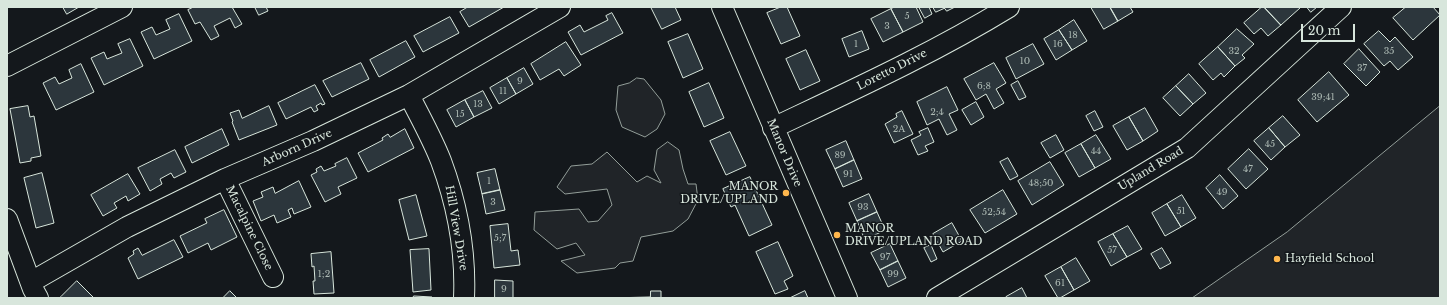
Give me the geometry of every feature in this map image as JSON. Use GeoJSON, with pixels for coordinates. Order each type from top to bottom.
{"type":"FeatureCollection","features":[{"type":"Feature","properties":{"kind":"street"},"geometry":{"type":"LineString","coordinates":[[7,66],[122,7]]}},
{"type":"Feature","properties":{"kind":"street","name":"Arborn Drive"},"geometry":{"type":"LineString","coordinates":[[34,290],[127,227],[225,179],[313,141],[409,95],[560,7]]}},
{"type":"Feature","properties":{"kind":"street","name":"Manor Drive"},"geometry":{"type":"LineString","coordinates":[[722,7],[847,298]]}},
{"type":"Feature","properties":{"kind":"street","name":"Loretto Drive"},"geometry":{"type":"LineString","coordinates":[[773,128],[871,81],[973,29],[1010,7]]}},
{"type":"Feature","properties":{"kind":"street","name":"Upland Road"},"geometry":{"type":"LineString","coordinates":[[937,298],[1187,148],[1341,7]]}},
{"type":"Feature","properties":{"kind":"street","name":"Hill View Drive"},"geometry":{"type":"LineString","coordinates":[[409,95],[440,160],[452,194],[460,235],[465,276],[464,298]]}},
{"type":"Feature","properties":{"kind":"street","name":"Macalpine Close"},"geometry":{"type":"LineString","coordinates":[[225,179],[273,277]]}},
{"type":"Feature","properties":{"kind":"street"},"geometry":{"type":"LineString","coordinates":[[7,219],[34,290]]}},
{"type":"Feature","properties":{"kind":"shaded area"},"geometry":{"type":"Polygon","coordinates":[[[637,78],[644,79],[661,100],[665,114],[657,129],[645,137],[622,127],[616,110],[618,86],[629,83],[637,78]]]}},
{"type":"Feature","properties":{"kind":"shaded area"},"geometry":{"type":"Polygon","coordinates":[[[1440,106],[1440,298],[1192,298],[1287,232],[1440,106]]]}},
{"type":"Feature","properties":{"kind":"shaded area"},"geometry":{"type":"Polygon","coordinates":[[[668,142],[679,150],[688,184],[696,184],[698,200],[688,219],[673,231],[641,237],[633,261],[620,263],[615,268],[577,273],[561,261],[585,255],[576,243],[557,249],[534,230],[535,212],[579,209],[588,222],[598,221],[612,205],[607,189],[565,194],[557,187],[571,166],[592,164],[607,152],[637,182],[647,176],[661,183],[654,170],[657,150],[668,142]]]}},
{"type":"Feature","properties":{"kind":"building"},"geometry":{"type":"Polygon","coordinates":[[[63,7],[79,7],[67,14],[63,7]]]}},
{"type":"Feature","properties":{"kind":"building"},"geometry":{"type":"Polygon","coordinates":[[[194,7],[232,7],[242,24],[235,28],[230,18],[214,26],[219,36],[211,40],[200,22],[195,24],[188,10],[194,7]]]}},
{"type":"Feature","properties":{"kind":"building"},"geometry":{"type":"Polygon","coordinates":[[[255,7],[266,7],[268,11],[259,15],[255,7]]]}},
{"type":"Feature","properties":{"kind":"building"},"geometry":{"type":"Polygon","coordinates":[[[468,7],[504,7],[469,27],[460,12],[468,7]]]}},
{"type":"Feature","properties":{"kind":"building"},"geometry":{"type":"Polygon","coordinates":[[[651,7],[675,7],[681,20],[662,29],[651,7]]]}},
{"type":"Feature","properties":{"kind":"building"},"geometry":{"type":"Polygon","coordinates":[[[781,7],[787,7],[800,36],[781,44],[767,13],[781,7]]]}},
{"type":"Feature","properties":{"kind":"building"},"geometry":{"type":"Polygon","coordinates":[[[895,7],[916,7],[923,22],[903,32],[891,9],[895,7]]]}},
{"type":"Feature","properties":{"kind":"building"},"geometry":{"type":"Polygon","coordinates":[[[919,7],[929,7],[932,14],[925,18],[919,7]]]}},
{"type":"Feature","properties":{"kind":"building"},"geometry":{"type":"Polygon","coordinates":[[[933,7],[944,7],[945,8],[936,12],[933,7]]]}},
{"type":"Feature","properties":{"kind":"building"},"geometry":{"type":"Polygon","coordinates":[[[944,7],[955,7],[947,11],[944,7]]]}},
{"type":"Feature","properties":{"kind":"building"},"geometry":{"type":"Polygon","coordinates":[[[1091,7],[1110,7],[1118,21],[1104,29],[1091,7]]]}},
{"type":"Feature","properties":{"kind":"building"},"geometry":{"type":"Polygon","coordinates":[[[1110,7],[1130,7],[1133,12],[1118,21],[1110,7]]]}},
{"type":"Feature","properties":{"kind":"building"},"geometry":{"type":"Polygon","coordinates":[[[1262,7],[1264,7],[1281,25],[1268,36],[1261,28],[1254,34],[1244,23],[1262,7]]]}},
{"type":"Feature","properties":{"kind":"building"},"geometry":{"type":"Polygon","coordinates":[[[1264,7],[1299,7],[1300,8],[1281,25],[1264,7]]]}},
{"type":"Feature","properties":{"kind":"building"},"geometry":{"type":"Polygon","coordinates":[[[1307,7],[1317,7],[1311,12],[1307,7]]]}},
{"type":"Feature","properties":{"kind":"building"},"geometry":{"type":"Polygon","coordinates":[[[1406,7],[1433,7],[1440,15],[1413,40],[1393,18],[1406,7]]]}},
{"type":"Feature","properties":{"kind":"building"},"geometry":{"type":"Polygon","coordinates":[[[891,9],[903,32],[883,42],[871,19],[891,9]]]}},
{"type":"Feature","properties":{"kind":"building"},"geometry":{"type":"Polygon","coordinates":[[[612,13],[623,33],[581,55],[568,32],[580,25],[584,32],[608,20],[606,16],[612,13]]]}},
{"type":"Feature","properties":{"kind":"building"},"geometry":{"type":"Polygon","coordinates":[[[179,14],[192,41],[154,59],[141,32],[152,27],[156,35],[170,29],[166,20],[179,14]]]}},
{"type":"Feature","properties":{"kind":"building"},"geometry":{"type":"Polygon","coordinates":[[[450,17],[459,33],[423,52],[414,36],[450,17]]]}},
{"type":"Feature","properties":{"kind":"building"},"geometry":{"type":"Polygon","coordinates":[[[1074,20],[1087,41],[1072,50],[1059,30],[1074,20]]]}},
{"type":"Feature","properties":{"kind":"building"},"geometry":{"type":"Polygon","coordinates":[[[1237,29],[1254,44],[1242,55],[1245,58],[1235,66],[1218,47],[1237,29]]]}},
{"type":"Feature","properties":{"kind":"building"},"geometry":{"type":"Polygon","coordinates":[[[1059,30],[1072,50],[1056,60],[1044,39],[1059,30]]]}},
{"type":"Feature","properties":{"kind":"building"},"geometry":{"type":"Polygon","coordinates":[[[862,31],[869,49],[849,57],[842,39],[862,31]]]}},
{"type":"Feature","properties":{"kind":"building"},"geometry":{"type":"Polygon","coordinates":[[[1379,31],[1390,42],[1395,37],[1413,57],[1398,70],[1390,61],[1384,66],[1364,44],[1379,31]]]}},
{"type":"Feature","properties":{"kind":"building"},"geometry":{"type":"Polygon","coordinates":[[[688,34],[703,69],[683,78],[668,42],[688,34]]]}},
{"type":"Feature","properties":{"kind":"building"},"geometry":{"type":"Polygon","coordinates":[[[130,39],[143,66],[104,85],[91,58],[104,52],[107,59],[122,53],[118,44],[130,39]]]}},
{"type":"Feature","properties":{"kind":"building"},"geometry":{"type":"Polygon","coordinates":[[[406,41],[415,57],[379,77],[370,60],[406,41]]]}},
{"type":"Feature","properties":{"kind":"building"},"geometry":{"type":"Polygon","coordinates":[[[566,42],[581,65],[564,76],[559,69],[540,80],[531,64],[566,42]]]}},
{"type":"Feature","properties":{"kind":"building"},"geometry":{"type":"Polygon","coordinates":[[[1033,44],[1044,64],[1016,79],[1006,58],[1033,44]]]}},
{"type":"Feature","properties":{"kind":"building"},"geometry":{"type":"Polygon","coordinates":[[[1218,47],[1235,66],[1224,77],[1221,73],[1213,80],[1199,64],[1218,47]]]}},
{"type":"Feature","properties":{"kind":"building"},"geometry":{"type":"Polygon","coordinates":[[[1359,49],[1380,72],[1366,86],[1344,64],[1359,49]]]}},
{"type":"Feature","properties":{"kind":"building"},"geometry":{"type":"Polygon","coordinates":[[[806,50],[820,81],[800,90],[786,59],[806,50]]]}},
{"type":"Feature","properties":{"kind":"building"},"geometry":{"type":"Polygon","coordinates":[[[361,63],[369,79],[332,97],[323,81],[361,63]]]}},
{"type":"Feature","properties":{"kind":"building"},"geometry":{"type":"Polygon","coordinates":[[[994,63],[1006,83],[996,89],[1004,103],[994,109],[986,94],[976,100],[964,79],[994,63]]]}},
{"type":"Feature","properties":{"kind":"building"},"geometry":{"type":"Polygon","coordinates":[[[81,64],[94,92],[56,110],[43,83],[55,77],[59,84],[72,78],[69,70],[81,64]]]}},
{"type":"Feature","properties":{"kind":"building"},"geometry":{"type":"Polygon","coordinates":[[[524,68],[533,84],[516,94],[507,78],[524,68]]]}},
{"type":"Feature","properties":{"kind":"building"},"geometry":{"type":"Polygon","coordinates":[[[1329,72],[1349,95],[1317,122],[1298,100],[1329,72]]]}},
{"type":"Feature","properties":{"kind":"building"},"geometry":{"type":"Polygon","coordinates":[[[1189,74],[1206,93],[1193,104],[1176,86],[1189,74]]]}},
{"type":"Feature","properties":{"kind":"building"},"geometry":{"type":"Polygon","coordinates":[[[507,78],[516,94],[499,104],[490,88],[507,78]]]}},
{"type":"Feature","properties":{"kind":"building"},"geometry":{"type":"Polygon","coordinates":[[[1018,81],[1026,97],[1019,100],[1011,85],[1018,81]]]}},
{"type":"Feature","properties":{"kind":"building"},"geometry":{"type":"Polygon","coordinates":[[[709,83],[724,118],[704,127],[689,92],[709,83]]]}},
{"type":"Feature","properties":{"kind":"building"},"geometry":{"type":"Polygon","coordinates":[[[315,85],[325,104],[322,105],[321,103],[316,106],[318,110],[314,112],[311,107],[286,119],[278,103],[315,85]]]}},
{"type":"Feature","properties":{"kind":"building"},"geometry":{"type":"Polygon","coordinates":[[[1176,86],[1193,104],[1180,116],[1163,98],[1176,86]]]}},
{"type":"Feature","properties":{"kind":"building"},"geometry":{"type":"Polygon","coordinates":[[[947,87],[958,110],[949,114],[957,130],[947,135],[939,119],[927,125],[917,102],[947,87]]]}},
{"type":"Feature","properties":{"kind":"building"},"geometry":{"type":"Polygon","coordinates":[[[483,91],[492,108],[474,117],[465,100],[483,91]]]}},
{"type":"Feature","properties":{"kind":"building"},"geometry":{"type":"Polygon","coordinates":[[[465,100],[474,117],[456,127],[447,110],[465,100]]]}},
{"type":"Feature","properties":{"kind":"building"},"geometry":{"type":"Polygon","coordinates":[[[976,102],[984,117],[971,125],[962,110],[976,102]]]}},
{"type":"Feature","properties":{"kind":"building"},"geometry":{"type":"Polygon","coordinates":[[[28,106],[30,117],[34,116],[41,156],[31,158],[31,161],[20,163],[10,109],[28,106]]]}},
{"type":"Feature","properties":{"kind":"building"},"geometry":{"type":"Polygon","coordinates":[[[269,106],[277,125],[239,140],[230,113],[239,110],[242,118],[269,106]]]}},
{"type":"Feature","properties":{"kind":"building"},"geometry":{"type":"Polygon","coordinates":[[[1145,108],[1158,131],[1143,141],[1129,117],[1145,108]]]}},
{"type":"Feature","properties":{"kind":"building"},"geometry":{"type":"Polygon","coordinates":[[[902,111],[913,134],[894,143],[885,124],[897,117],[896,114],[902,111]]]}},
{"type":"Feature","properties":{"kind":"building"},"geometry":{"type":"Polygon","coordinates":[[[1095,111],[1103,127],[1094,131],[1086,116],[1095,111]]]}},
{"type":"Feature","properties":{"kind":"building"},"geometry":{"type":"Polygon","coordinates":[[[1283,116],[1300,135],[1285,147],[1269,128],[1283,116]]]}},
{"type":"Feature","properties":{"kind":"building"},"geometry":{"type":"Polygon","coordinates":[[[1129,117],[1143,141],[1127,150],[1113,126],[1129,117]]]}},
{"type":"Feature","properties":{"kind":"building"},"geometry":{"type":"Polygon","coordinates":[[[928,128],[934,142],[925,146],[928,151],[918,155],[911,140],[921,135],[919,132],[928,128]]]}},
{"type":"Feature","properties":{"kind":"building"},"geometry":{"type":"Polygon","coordinates":[[[1269,128],[1285,147],[1271,160],[1254,141],[1269,128]]]}},
{"type":"Feature","properties":{"kind":"building"},"geometry":{"type":"Polygon","coordinates":[[[222,129],[229,145],[192,163],[185,147],[222,129]]]}},
{"type":"Feature","properties":{"kind":"building"},"geometry":{"type":"Polygon","coordinates":[[[405,129],[414,148],[368,172],[358,153],[383,140],[382,138],[388,134],[390,137],[405,129]]]}},
{"type":"Feature","properties":{"kind":"building"},"geometry":{"type":"Polygon","coordinates":[[[730,132],[746,166],[726,175],[710,141],[730,132]]]}},
{"type":"Feature","properties":{"kind":"building"},"geometry":{"type":"Polygon","coordinates":[[[1056,135],[1064,150],[1050,158],[1041,143],[1056,135]]]}},
{"type":"Feature","properties":{"kind":"building"},"geometry":{"type":"Polygon","coordinates":[[[1096,135],[1111,159],[1095,168],[1081,144],[1096,135]]]}},
{"type":"Feature","properties":{"kind":"building"},"geometry":{"type":"Polygon","coordinates":[[[846,141],[854,160],[835,169],[826,150],[846,141]]]}},
{"type":"Feature","properties":{"kind":"building"},"geometry":{"type":"Polygon","coordinates":[[[1081,144],[1095,168],[1079,177],[1065,153],[1081,144]]]}},
{"type":"Feature","properties":{"kind":"building"},"geometry":{"type":"Polygon","coordinates":[[[1249,149],[1268,169],[1246,189],[1228,169],[1249,149]]]}},
{"type":"Feature","properties":{"kind":"building"},"geometry":{"type":"Polygon","coordinates":[[[175,150],[186,172],[174,178],[171,173],[160,179],[162,184],[150,191],[138,168],[175,150]]]}},
{"type":"Feature","properties":{"kind":"building"},"geometry":{"type":"Polygon","coordinates":[[[347,158],[357,178],[338,187],[341,194],[325,202],[311,175],[317,172],[316,169],[321,166],[324,171],[336,166],[335,164],[347,158]]]}},
{"type":"Feature","properties":{"kind":"building"},"geometry":{"type":"Polygon","coordinates":[[[1008,158],[1018,176],[1010,180],[1000,162],[1008,158]]]}},
{"type":"Feature","properties":{"kind":"building"},"geometry":{"type":"Polygon","coordinates":[[[854,160],[862,179],[843,187],[835,169],[854,160]]]}},
{"type":"Feature","properties":{"kind":"building"},"geometry":{"type":"Polygon","coordinates":[[[1050,162],[1064,185],[1032,205],[1018,181],[1050,162]]]}},
{"type":"Feature","properties":{"kind":"building"},"geometry":{"type":"Polygon","coordinates":[[[495,169],[500,190],[482,194],[477,173],[495,169]]]}},
{"type":"Feature","properties":{"kind":"building"},"geometry":{"type":"Polygon","coordinates":[[[42,173],[54,223],[36,228],[24,178],[42,173]]]}},
{"type":"Feature","properties":{"kind":"building"},"geometry":{"type":"Polygon","coordinates":[[[128,174],[140,194],[128,201],[126,196],[114,203],[117,208],[103,216],[91,195],[128,174]]]}},
{"type":"Feature","properties":{"kind":"building"},"geometry":{"type":"Polygon","coordinates":[[[1220,175],[1238,196],[1223,209],[1206,188],[1220,175]]]}},
{"type":"Feature","properties":{"kind":"building"},"geometry":{"type":"Polygon","coordinates":[[[750,177],[772,225],[749,236],[735,205],[731,207],[723,189],[750,177]]]}},
{"type":"Feature","properties":{"kind":"building"},"geometry":{"type":"Polygon","coordinates":[[[299,181],[311,207],[294,214],[292,208],[288,210],[291,217],[277,223],[274,215],[261,221],[253,201],[263,197],[261,192],[273,187],[275,193],[299,181]]]}},
{"type":"Feature","properties":{"kind":"building"},"geometry":{"type":"Polygon","coordinates":[[[500,190],[505,210],[486,214],[482,194],[500,190]]]}},
{"type":"Feature","properties":{"kind":"building"},"geometry":{"type":"Polygon","coordinates":[[[1003,190],[1017,214],[985,233],[970,210],[1003,190]]]}},
{"type":"Feature","properties":{"kind":"building"},"geometry":{"type":"Polygon","coordinates":[[[869,194],[877,212],[857,221],[849,203],[869,194]]]}},
{"type":"Feature","properties":{"kind":"building"},"geometry":{"type":"Polygon","coordinates":[[[416,195],[427,236],[409,240],[399,200],[416,195]]]}},
{"type":"Feature","properties":{"kind":"building"},"geometry":{"type":"Polygon","coordinates":[[[1182,195],[1196,218],[1181,227],[1167,204],[1182,195]]]}},
{"type":"Feature","properties":{"kind":"building"},"geometry":{"type":"Polygon","coordinates":[[[1167,204],[1181,227],[1165,236],[1152,213],[1167,204]]]}},
{"type":"Feature","properties":{"kind":"building"},"geometry":{"type":"Polygon","coordinates":[[[224,210],[237,237],[211,250],[208,243],[188,253],[180,236],[207,223],[205,219],[224,210]]]}},
{"type":"Feature","properties":{"kind":"building"},"geometry":{"type":"Polygon","coordinates":[[[877,212],[885,230],[865,240],[857,221],[877,212]]]}},
{"type":"Feature","properties":{"kind":"building"},"geometry":{"type":"Polygon","coordinates":[[[952,223],[962,241],[943,252],[933,234],[952,223]]]}},
{"type":"Feature","properties":{"kind":"building"},"geometry":{"type":"Polygon","coordinates":[[[508,224],[511,251],[518,250],[520,265],[494,268],[490,226],[508,224]]]}},
{"type":"Feature","properties":{"kind":"building"},"geometry":{"type":"Polygon","coordinates":[[[1128,226],[1142,249],[1127,257],[1113,234],[1128,226]]]}},
{"type":"Feature","properties":{"kind":"building"},"geometry":{"type":"Polygon","coordinates":[[[1113,234],[1127,257],[1111,266],[1098,242],[1113,234]]]}},
{"type":"Feature","properties":{"kind":"building"},"geometry":{"type":"Polygon","coordinates":[[[174,240],[183,257],[138,279],[128,258],[134,254],[133,251],[138,248],[142,255],[174,240]]]}},
{"type":"Feature","properties":{"kind":"building"},"geometry":{"type":"Polygon","coordinates":[[[778,242],[793,276],[784,281],[788,289],[775,294],[756,252],[778,242]]]}},
{"type":"Feature","properties":{"kind":"building"},"geometry":{"type":"Polygon","coordinates":[[[890,244],[898,261],[880,270],[871,253],[890,244]]]}},
{"type":"Feature","properties":{"kind":"building"},"geometry":{"type":"Polygon","coordinates":[[[931,245],[937,259],[931,262],[924,248],[931,245]]]}},
{"type":"Feature","properties":{"kind":"building"},"geometry":{"type":"Polygon","coordinates":[[[1162,248],[1171,263],[1160,269],[1151,254],[1162,248]]]}},
{"type":"Feature","properties":{"kind":"building"},"geometry":{"type":"Polygon","coordinates":[[[429,249],[431,290],[413,292],[410,250],[429,249]]]}},
{"type":"Feature","properties":{"kind":"building"},"geometry":{"type":"Polygon","coordinates":[[[331,252],[334,293],[314,294],[314,266],[312,267],[311,254],[331,252]]]}},
{"type":"Feature","properties":{"kind":"building"},"geometry":{"type":"Polygon","coordinates":[[[1076,258],[1090,281],[1074,290],[1061,267],[1076,258]]]}},
{"type":"Feature","properties":{"kind":"building"},"geometry":{"type":"Polygon","coordinates":[[[898,261],[906,278],[888,287],[880,270],[898,261]]]}},
{"type":"Feature","properties":{"kind":"building"},"geometry":{"type":"Polygon","coordinates":[[[1061,267],[1074,290],[1058,298],[1045,276],[1061,267]]]}},
{"type":"Feature","properties":{"kind":"building"},"geometry":{"type":"Polygon","coordinates":[[[495,280],[513,281],[513,298],[495,298],[495,280]]]}},
{"type":"Feature","properties":{"kind":"building"},"geometry":{"type":"Polygon","coordinates":[[[77,281],[94,298],[61,297],[77,281]]]}},
{"type":"Feature","properties":{"kind":"building"},"geometry":{"type":"Polygon","coordinates":[[[1022,288],[1027,298],[1006,298],[1006,297],[1022,288]]]}},
{"type":"Feature","properties":{"kind":"building"},"geometry":{"type":"Polygon","coordinates":[[[230,291],[237,298],[223,298],[230,291]]]}},
{"type":"Feature","properties":{"kind":"building"},"geometry":{"type":"Polygon","coordinates":[[[651,291],[661,291],[661,298],[609,298],[650,297],[651,291]]]}},
{"type":"Feature","properties":{"kind":"building"},"geometry":{"type":"Polygon","coordinates":[[[805,291],[808,298],[790,298],[805,291]]]}},
{"type":"Feature","properties":{"kind":"building"},"geometry":{"type":"Polygon","coordinates":[[[414,296],[432,297],[432,298],[413,298],[414,296]]]}},
{"type":"Feature","properties":{"kind":"place","name":"MANOR DRIVE/UPLAND"},"geometry":{"type":"Point","coordinates":[786,193]}},
{"type":"Feature","properties":{"kind":"place","name":"MANOR DRIVE/UPLAND ROAD"},"geometry":{"type":"Point","coordinates":[837,235]}},
{"type":"Feature","properties":{"kind":"place","name":"Hayfield School"},"geometry":{"type":"Point","coordinates":[1277,259]}}]}
